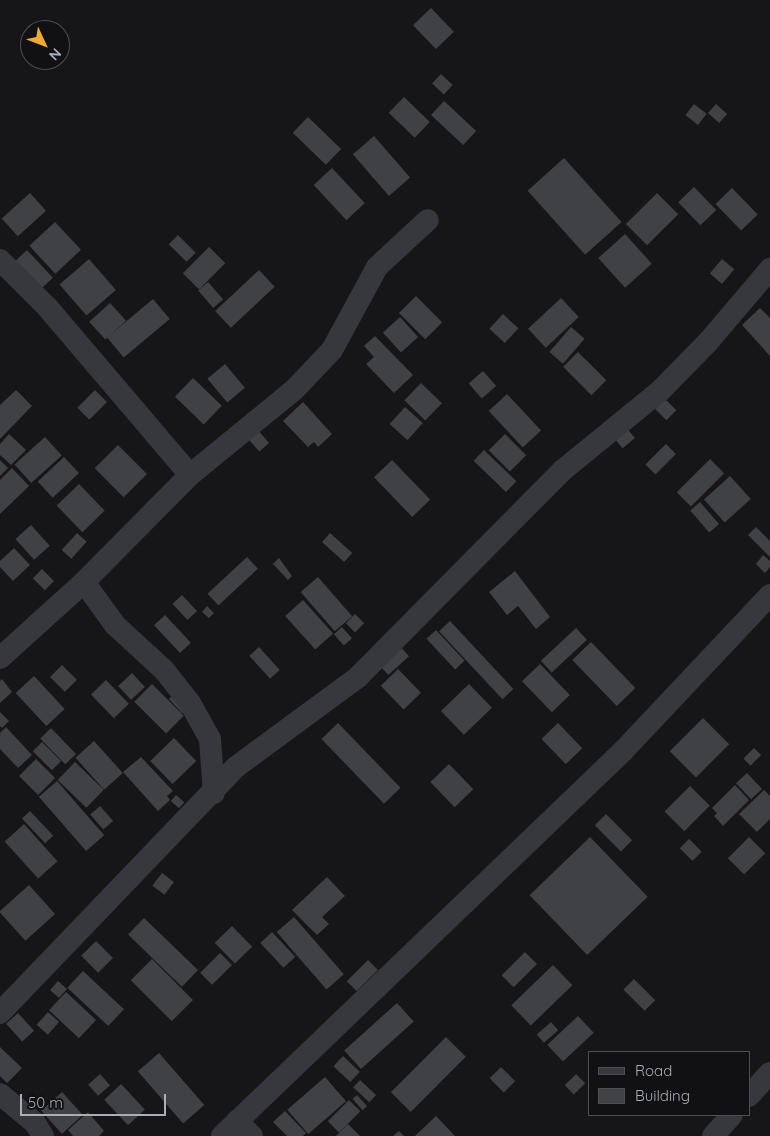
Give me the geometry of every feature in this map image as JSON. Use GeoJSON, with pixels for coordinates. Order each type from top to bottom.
{"type":"FeatureCollection","features":[{"type":"Feature","properties":{"kind":"street"},"geometry":{"type":"LineString","coordinates":[[4,648],[84,582],[190,475],[306,376],[332,350],[377,266],[428,220]]}},
{"type":"Feature","properties":{"kind":"street"},"geometry":{"type":"LineString","coordinates":[[0,260],[48,308],[190,475]]}},
{"type":"Feature","properties":{"kind":"street"},"geometry":{"type":"LineString","coordinates":[[0,1013],[214,793],[236,767],[358,677],[564,470],[660,391],[708,342],[770,269]]}},
{"type":"Feature","properties":{"kind":"street"},"geometry":{"type":"LineString","coordinates":[[84,582],[115,626],[164,670],[190,703],[210,739],[214,793]]}},
{"type":"Feature","properties":{"kind":"street"},"geometry":{"type":"LineString","coordinates":[[237,1131],[623,751],[770,595]]}},
{"type":"Feature","properties":{"kind":"street"},"geometry":{"type":"LineString","coordinates":[[750,1095],[770,1073]]}},
{"type":"Feature","properties":{"kind":"street"},"geometry":{"type":"LineString","coordinates":[[0,1094],[34,1123],[44,1136]]}},
{"type":"Feature","properties":{"kind":"street"},"geometry":{"type":"LineString","coordinates":[[713,1136],[731,1116]]}},
{"type":"Feature","properties":{"kind":"building"},"geometry":{"type":"Polygon","coordinates":[[[431,8],[454,32],[436,49],[413,25],[431,8]]]}},
{"type":"Feature","properties":{"kind":"building"},"geometry":{"type":"Polygon","coordinates":[[[441,74],[453,85],[444,94],[432,84],[441,74]]]}},
{"type":"Feature","properties":{"kind":"building"},"geometry":{"type":"Polygon","coordinates":[[[404,97],[430,122],[415,138],[389,113],[404,97]]]}},
{"type":"Feature","properties":{"kind":"building"},"geometry":{"type":"Polygon","coordinates":[[[444,101],[476,131],[463,145],[431,115],[444,101]]]}},
{"type":"Feature","properties":{"kind":"building"},"geometry":{"type":"Polygon","coordinates":[[[694,104],[707,114],[698,125],[685,115],[694,104]]]}},
{"type":"Feature","properties":{"kind":"building"},"geometry":{"type":"Polygon","coordinates":[[[716,104],[727,114],[719,123],[708,113],[716,104]]]}},
{"type":"Feature","properties":{"kind":"building"},"geometry":{"type":"Polygon","coordinates":[[[308,117],[341,149],[326,165],[293,133],[308,117]]]}},
{"type":"Feature","properties":{"kind":"building"},"geometry":{"type":"Polygon","coordinates":[[[374,136],[410,178],[389,196],[353,154],[374,136]]]}},
{"type":"Feature","properties":{"kind":"building"},"geometry":{"type":"Polygon","coordinates":[[[564,158],[622,222],[585,255],[528,191],[564,158]]]}},
{"type":"Feature","properties":{"kind":"building"},"geometry":{"type":"Polygon","coordinates":[[[332,168],[365,203],[346,220],[314,185],[332,168]]]}},
{"type":"Feature","properties":{"kind":"building"},"geometry":{"type":"Polygon","coordinates":[[[694,187],[716,210],[700,225],[678,202],[694,187]]]}},
{"type":"Feature","properties":{"kind":"building"},"geometry":{"type":"Polygon","coordinates":[[[732,188],[758,215],[741,231],[715,204],[732,188]]]}},
{"type":"Feature","properties":{"kind":"building"},"geometry":{"type":"Polygon","coordinates":[[[30,193],[46,211],[18,236],[2,218],[30,193]]]}},
{"type":"Feature","properties":{"kind":"building"},"geometry":{"type":"Polygon","coordinates":[[[657,193],[678,214],[647,245],[626,224],[657,193]]]}},
{"type":"Feature","properties":{"kind":"building"},"geometry":{"type":"Polygon","coordinates":[[[55,222],[81,250],[55,274],[29,246],[55,222]]]}},
{"type":"Feature","properties":{"kind":"building"},"geometry":{"type":"Polygon","coordinates":[[[625,234],[652,264],[625,288],[598,258],[625,234]]]}},
{"type":"Feature","properties":{"kind":"building"},"geometry":{"type":"Polygon","coordinates":[[[178,235],[196,253],[186,262],[169,244],[178,235]]]}},
{"type":"Feature","properties":{"kind":"building"},"geometry":{"type":"Polygon","coordinates":[[[209,247],[225,263],[199,289],[183,273],[209,247]]]}},
{"type":"Feature","properties":{"kind":"building"},"geometry":{"type":"Polygon","coordinates":[[[27,250],[53,278],[41,289],[15,261],[27,250]]]}},
{"type":"Feature","properties":{"kind":"building"},"geometry":{"type":"Polygon","coordinates":[[[89,259],[116,290],[86,316],[60,285],[89,259]]]}},
{"type":"Feature","properties":{"kind":"building"},"geometry":{"type":"Polygon","coordinates":[[[722,259],[734,269],[722,284],[710,274],[722,259]]]}},
{"type":"Feature","properties":{"kind":"building"},"geometry":{"type":"Polygon","coordinates":[[[259,270],[275,287],[231,328],[215,311],[259,270]]]}},
{"type":"Feature","properties":{"kind":"building"},"geometry":{"type":"Polygon","coordinates":[[[208,282],[223,299],[213,308],[198,291],[208,282]]]}},
{"type":"Feature","properties":{"kind":"building"},"geometry":{"type":"Polygon","coordinates":[[[416,296],[442,322],[425,339],[399,313],[416,296]]]}},
{"type":"Feature","properties":{"kind":"building"},"geometry":{"type":"Polygon","coordinates":[[[561,298],[579,317],[546,348],[528,329],[561,298]]]}},
{"type":"Feature","properties":{"kind":"building"},"geometry":{"type":"Polygon","coordinates":[[[153,299],[170,319],[124,357],[107,338],[153,299]]]}},
{"type":"Feature","properties":{"kind":"building"},"geometry":{"type":"Polygon","coordinates":[[[110,303],[126,321],[105,340],[89,322],[110,303]]]}},
{"type":"Feature","properties":{"kind":"building"},"geometry":{"type":"Polygon","coordinates":[[[760,308],[770,318],[770,356],[742,325],[760,308]]]}},
{"type":"Feature","properties":{"kind":"building"},"geometry":{"type":"Polygon","coordinates":[[[503,314],[518,328],[505,343],[489,329],[503,314]]]}},
{"type":"Feature","properties":{"kind":"building"},"geometry":{"type":"Polygon","coordinates":[[[400,317],[418,337],[401,352],[383,332],[400,317]]]}},
{"type":"Feature","properties":{"kind":"building"},"geometry":{"type":"Polygon","coordinates":[[[571,327],[585,339],[563,364],[549,352],[571,327]]]}},
{"type":"Feature","properties":{"kind":"building"},"geometry":{"type":"Polygon","coordinates":[[[375,336],[413,375],[394,393],[366,364],[374,357],[364,346],[375,336]]]}},
{"type":"Feature","properties":{"kind":"building"},"geometry":{"type":"Polygon","coordinates":[[[578,352],[606,380],[591,395],[563,367],[578,352]]]}},
{"type":"Feature","properties":{"kind":"building"},"geometry":{"type":"Polygon","coordinates":[[[225,364],[245,388],[227,403],[207,379],[225,364]]]}},
{"type":"Feature","properties":{"kind":"building"},"geometry":{"type":"Polygon","coordinates":[[[483,371],[496,386],[482,399],[469,383],[483,371]]]}},
{"type":"Feature","properties":{"kind":"building"},"geometry":{"type":"Polygon","coordinates":[[[193,378],[222,406],[204,424],[175,397],[193,378]]]}},
{"type":"Feature","properties":{"kind":"building"},"geometry":{"type":"Polygon","coordinates":[[[421,383],[442,403],[425,420],[404,400],[421,383]]]}},
{"type":"Feature","properties":{"kind":"building"},"geometry":{"type":"Polygon","coordinates":[[[16,390],[32,406],[0,439],[0,405],[16,390]]]}},
{"type":"Feature","properties":{"kind":"building"},"geometry":{"type":"Polygon","coordinates":[[[95,390],[107,402],[89,420],[77,408],[95,390]]]}},
{"type":"Feature","properties":{"kind":"building"},"geometry":{"type":"Polygon","coordinates":[[[507,394],[541,431],[523,448],[489,411],[507,394]]]}},
{"type":"Feature","properties":{"kind":"building"},"geometry":{"type":"Polygon","coordinates":[[[665,399],[676,410],[666,420],[655,409],[665,399]]]}},
{"type":"Feature","properties":{"kind":"building"},"geometry":{"type":"Polygon","coordinates":[[[303,402],[332,434],[318,447],[314,442],[308,447],[283,421],[303,402]]]}},
{"type":"Feature","properties":{"kind":"building"},"geometry":{"type":"Polygon","coordinates":[[[405,407],[423,423],[407,440],[390,424],[405,407]]]}},
{"type":"Feature","properties":{"kind":"building"},"geometry":{"type":"Polygon","coordinates":[[[624,425],[635,438],[623,448],[612,435],[624,425]]]}},
{"type":"Feature","properties":{"kind":"building"},"geometry":{"type":"Polygon","coordinates":[[[256,428],[269,443],[259,452],[246,437],[256,428]]]}},
{"type":"Feature","properties":{"kind":"building"},"geometry":{"type":"Polygon","coordinates":[[[9,434],[26,450],[11,465],[0,455],[0,444],[9,434]]]}},
{"type":"Feature","properties":{"kind":"building"},"geometry":{"type":"Polygon","coordinates":[[[505,434],[526,455],[510,471],[489,450],[505,434]]]}},
{"type":"Feature","properties":{"kind":"building"},"geometry":{"type":"Polygon","coordinates":[[[45,437],[62,456],[31,483],[15,464],[45,437]]]}},
{"type":"Feature","properties":{"kind":"building"},"geometry":{"type":"Polygon","coordinates":[[[666,444],[676,454],[655,474],[645,465],[666,444]]]}},
{"type":"Feature","properties":{"kind":"building"},"geometry":{"type":"Polygon","coordinates":[[[118,445],[147,474],[124,497],[95,468],[118,445]]]}},
{"type":"Feature","properties":{"kind":"building"},"geometry":{"type":"Polygon","coordinates":[[[484,450],[516,481],[506,492],[474,461],[484,450]]]}},
{"type":"Feature","properties":{"kind":"building"},"geometry":{"type":"Polygon","coordinates":[[[64,457],[79,473],[53,498],[38,482],[64,457]]]}},
{"type":"Feature","properties":{"kind":"building"},"geometry":{"type":"Polygon","coordinates":[[[710,459],[724,473],[691,506],[677,492],[710,459]]]}},
{"type":"Feature","properties":{"kind":"building"},"geometry":{"type":"Polygon","coordinates":[[[0,460],[8,468],[0,476],[0,460]]]}},
{"type":"Feature","properties":{"kind":"building"},"geometry":{"type":"Polygon","coordinates":[[[392,460],[430,500],[412,517],[374,477],[392,460]]]}},
{"type":"Feature","properties":{"kind":"building"},"geometry":{"type":"Polygon","coordinates":[[[12,468],[29,486],[0,514],[0,480],[12,468]]]}},
{"type":"Feature","properties":{"kind":"building"},"geometry":{"type":"Polygon","coordinates":[[[730,476],[751,499],[725,522],[704,499],[730,476]]]}},
{"type":"Feature","properties":{"kind":"building"},"geometry":{"type":"Polygon","coordinates":[[[79,484],[105,511],[82,532],[57,506],[79,484]]]}},
{"type":"Feature","properties":{"kind":"building"},"geometry":{"type":"Polygon","coordinates":[[[700,502],[719,524],[709,532],[690,511],[700,502]]]}},
{"type":"Feature","properties":{"kind":"building"},"geometry":{"type":"Polygon","coordinates":[[[31,525],[50,546],[34,560],[15,539],[31,525]]]}},
{"type":"Feature","properties":{"kind":"building"},"geometry":{"type":"Polygon","coordinates":[[[756,527],[770,541],[770,557],[748,535],[756,527]]]}},
{"type":"Feature","properties":{"kind":"building"},"geometry":{"type":"Polygon","coordinates":[[[77,533],[87,542],[71,559],[62,550],[77,533]]]}},
{"type":"Feature","properties":{"kind":"building"},"geometry":{"type":"Polygon","coordinates":[[[330,533],[352,553],[344,562],[322,542],[330,533]]]}},
{"type":"Feature","properties":{"kind":"building"},"geometry":{"type":"Polygon","coordinates":[[[14,548],[30,565],[13,581],[0,567],[0,561],[14,548]]]}},
{"type":"Feature","properties":{"kind":"building"},"geometry":{"type":"Polygon","coordinates":[[[763,555],[770,561],[770,567],[765,573],[756,564],[763,555]]]}},
{"type":"Feature","properties":{"kind":"building"},"geometry":{"type":"Polygon","coordinates":[[[247,557],[258,569],[218,606],[208,594],[247,557]]]}},
{"type":"Feature","properties":{"kind":"building"},"geometry":{"type":"Polygon","coordinates":[[[279,558],[292,576],[288,580],[273,564],[279,558]]]}},
{"type":"Feature","properties":{"kind":"building"},"geometry":{"type":"Polygon","coordinates":[[[42,569],[54,581],[45,590],[33,578],[42,569]]]}},
{"type":"Feature","properties":{"kind":"building"},"geometry":{"type":"Polygon","coordinates":[[[515,571],[550,617],[536,629],[518,606],[507,615],[489,592],[515,571]]]}},
{"type":"Feature","properties":{"kind":"building"},"geometry":{"type":"Polygon","coordinates":[[[318,577],[352,616],[335,631],[301,592],[318,577]]]}},
{"type":"Feature","properties":{"kind":"building"},"geometry":{"type":"Polygon","coordinates":[[[182,595],[197,611],[187,620],[172,604],[182,595]]]}},
{"type":"Feature","properties":{"kind":"building"},"geometry":{"type":"Polygon","coordinates":[[[303,600],[333,633],[315,650],[285,616],[303,600]]]}},
{"type":"Feature","properties":{"kind":"building"},"geometry":{"type":"Polygon","coordinates":[[[207,606],[214,613],[209,618],[202,612],[207,606]]]}},
{"type":"Feature","properties":{"kind":"building"},"geometry":{"type":"Polygon","coordinates":[[[355,614],[364,623],[355,632],[346,623],[355,614]]]}},
{"type":"Feature","properties":{"kind":"building"},"geometry":{"type":"Polygon","coordinates":[[[165,615],[191,643],[180,653],[154,625],[165,615]]]}},
{"type":"Feature","properties":{"kind":"building"},"geometry":{"type":"Polygon","coordinates":[[[450,621],[513,689],[502,699],[439,631],[450,621]]]}},
{"type":"Feature","properties":{"kind":"building"},"geometry":{"type":"Polygon","coordinates":[[[342,627],[352,638],[344,646],[334,634],[342,627]]]}},
{"type":"Feature","properties":{"kind":"building"},"geometry":{"type":"Polygon","coordinates":[[[576,628],[587,640],[552,672],[541,661],[576,628]]]}},
{"type":"Feature","properties":{"kind":"building"},"geometry":{"type":"Polygon","coordinates":[[[436,630],[465,661],[455,670],[426,639],[436,630]]]}},
{"type":"Feature","properties":{"kind":"building"},"geometry":{"type":"Polygon","coordinates":[[[591,642],[635,688],[617,706],[572,660],[591,642]]]}},
{"type":"Feature","properties":{"kind":"building"},"geometry":{"type":"Polygon","coordinates":[[[399,645],[409,656],[388,675],[378,664],[399,645]]]}},
{"type":"Feature","properties":{"kind":"building"},"geometry":{"type":"Polygon","coordinates":[[[259,647],[280,670],[270,679],[249,656],[259,647]]]}},
{"type":"Feature","properties":{"kind":"building"},"geometry":{"type":"Polygon","coordinates":[[[540,664],[570,695],[552,712],[522,681],[540,664]]]}},
{"type":"Feature","properties":{"kind":"building"},"geometry":{"type":"Polygon","coordinates":[[[62,665],[77,680],[65,692],[50,677],[62,665]]]}},
{"type":"Feature","properties":{"kind":"building"},"geometry":{"type":"Polygon","coordinates":[[[398,669],[421,693],[404,709],[381,686],[398,669]]]}},
{"type":"Feature","properties":{"kind":"building"},"geometry":{"type":"Polygon","coordinates":[[[132,673],[145,687],[131,700],[118,686],[132,673]]]}},
{"type":"Feature","properties":{"kind":"building"},"geometry":{"type":"Polygon","coordinates":[[[34,676],[65,709],[46,726],[16,693],[34,676]]]}},
{"type":"Feature","properties":{"kind":"building"},"geometry":{"type":"Polygon","coordinates":[[[2,679],[12,692],[0,703],[0,681],[2,679]]]}},
{"type":"Feature","properties":{"kind":"building"},"geometry":{"type":"Polygon","coordinates":[[[106,680],[129,704],[114,718],[91,695],[106,680]]]}},
{"type":"Feature","properties":{"kind":"building"},"geometry":{"type":"Polygon","coordinates":[[[152,684],[184,716],[166,733],[134,702],[152,684]]]}},
{"type":"Feature","properties":{"kind":"building"},"geometry":{"type":"Polygon","coordinates":[[[469,684],[492,708],[464,735],[441,711],[469,684]]]}},
{"type":"Feature","properties":{"kind":"building"},"geometry":{"type":"Polygon","coordinates":[[[173,695],[186,710],[182,713],[169,699],[173,695]]]}},
{"type":"Feature","properties":{"kind":"building"},"geometry":{"type":"Polygon","coordinates":[[[0,712],[9,721],[2,728],[0,726],[0,712]]]}},
{"type":"Feature","properties":{"kind":"building"},"geometry":{"type":"Polygon","coordinates":[[[703,718],[729,744],[696,777],[670,751],[703,718]]]}},
{"type":"Feature","properties":{"kind":"building"},"geometry":{"type":"Polygon","coordinates":[[[338,723],[401,788],[384,804],[321,739],[338,723]]]}},
{"type":"Feature","properties":{"kind":"building"},"geometry":{"type":"Polygon","coordinates":[[[558,723],[582,748],[566,764],[541,739],[558,723]]]}},
{"type":"Feature","properties":{"kind":"building"},"geometry":{"type":"Polygon","coordinates":[[[6,727],[32,755],[18,768],[0,749],[0,733],[6,727]]]}},
{"type":"Feature","properties":{"kind":"building"},"geometry":{"type":"Polygon","coordinates":[[[51,728],[76,754],[65,764],[40,738],[51,728]]]}},
{"type":"Feature","properties":{"kind":"building"},"geometry":{"type":"Polygon","coordinates":[[[174,738],[196,761],[172,784],[150,761],[174,738]]]}},
{"type":"Feature","properties":{"kind":"building"},"geometry":{"type":"Polygon","coordinates":[[[94,741],[123,773],[104,790],[75,758],[94,741]]]}},
{"type":"Feature","properties":{"kind":"building"},"geometry":{"type":"Polygon","coordinates":[[[42,742],[61,761],[52,770],[33,751],[42,742]]]}},
{"type":"Feature","properties":{"kind":"building"},"geometry":{"type":"Polygon","coordinates":[[[754,748],[761,755],[750,766],[743,759],[754,748]]]}},
{"type":"Feature","properties":{"kind":"building"},"geometry":{"type":"Polygon","coordinates":[[[141,757],[173,791],[167,796],[170,800],[158,811],[123,772],[141,757]]]}},
{"type":"Feature","properties":{"kind":"building"},"geometry":{"type":"Polygon","coordinates":[[[36,759],[55,778],[38,795],[19,776],[36,759]]]}},
{"type":"Feature","properties":{"kind":"building"},"geometry":{"type":"Polygon","coordinates":[[[75,762],[104,790],[86,808],[58,780],[75,762]]]}},
{"type":"Feature","properties":{"kind":"building"},"geometry":{"type":"Polygon","coordinates":[[[449,764],[473,789],[455,807],[430,782],[449,764]]]}},
{"type":"Feature","properties":{"kind":"building"},"geometry":{"type":"Polygon","coordinates":[[[747,773],[762,789],[751,799],[736,783],[747,773]]]}},
{"type":"Feature","properties":{"kind":"building"},"geometry":{"type":"Polygon","coordinates":[[[57,781],[104,835],[86,851],[39,797],[57,781]]]}},
{"type":"Feature","properties":{"kind":"building"},"geometry":{"type":"Polygon","coordinates":[[[735,785],[749,800],[723,826],[714,816],[717,813],[712,808],[735,785]]]}},
{"type":"Feature","properties":{"kind":"building"},"geometry":{"type":"Polygon","coordinates":[[[690,786],[710,806],[684,831],[665,811],[690,786]]]}},
{"type":"Feature","properties":{"kind":"building"},"geometry":{"type":"Polygon","coordinates":[[[764,790],[770,796],[770,819],[757,832],[739,814],[764,790]]]}},
{"type":"Feature","properties":{"kind":"building"},"geometry":{"type":"Polygon","coordinates":[[[176,795],[184,802],[179,808],[171,801],[176,795]]]}},
{"type":"Feature","properties":{"kind":"building"},"geometry":{"type":"Polygon","coordinates":[[[100,806],[113,821],[103,830],[90,815],[100,806]]]}},
{"type":"Feature","properties":{"kind":"building"},"geometry":{"type":"Polygon","coordinates":[[[30,811],[53,836],[45,843],[22,819],[30,811]]]}},
{"type":"Feature","properties":{"kind":"building"},"geometry":{"type":"Polygon","coordinates":[[[606,814],[632,840],[621,851],[595,825],[606,814]]]}},
{"type":"Feature","properties":{"kind":"building"},"geometry":{"type":"Polygon","coordinates":[[[24,824],[57,861],[38,879],[5,841],[24,824]]]}},
{"type":"Feature","properties":{"kind":"building"},"geometry":{"type":"Polygon","coordinates":[[[590,837],[648,897],[587,955],[530,895],[590,837]]]}},
{"type":"Feature","properties":{"kind":"building"},"geometry":{"type":"Polygon","coordinates":[[[749,837],[765,853],[744,874],[728,858],[749,837]]]}},
{"type":"Feature","properties":{"kind":"building"},"geometry":{"type":"Polygon","coordinates":[[[689,839],[702,852],[693,861],[680,848],[689,839]]]}},
{"type":"Feature","properties":{"kind":"building"},"geometry":{"type":"Polygon","coordinates":[[[162,873],[174,882],[164,895],[152,886],[162,873]]]}},
{"type":"Feature","properties":{"kind":"building"},"geometry":{"type":"Polygon","coordinates":[[[327,877],[345,896],[322,917],[329,924],[317,935],[292,910],[327,877]]]}},
{"type":"Feature","properties":{"kind":"building"},"geometry":{"type":"Polygon","coordinates":[[[29,885],[55,914],[25,941],[0,911],[29,885]]]}},
{"type":"Feature","properties":{"kind":"building"},"geometry":{"type":"Polygon","coordinates":[[[294,917],[344,974],[327,989],[277,932],[294,917]]]}},
{"type":"Feature","properties":{"kind":"building"},"geometry":{"type":"Polygon","coordinates":[[[144,918],[198,970],[182,987],[128,935],[144,918]]]}},
{"type":"Feature","properties":{"kind":"building"},"geometry":{"type":"Polygon","coordinates":[[[232,926],[252,947],[235,964],[215,943],[232,926]]]}},
{"type":"Feature","properties":{"kind":"building"},"geometry":{"type":"Polygon","coordinates":[[[272,932],[295,957],[283,968],[260,943],[272,932]]]}},
{"type":"Feature","properties":{"kind":"building"},"geometry":{"type":"Polygon","coordinates":[[[96,941],[113,958],[98,973],[81,956],[96,941]]]}},
{"type":"Feature","properties":{"kind":"building"},"geometry":{"type":"Polygon","coordinates":[[[525,952],[537,964],[514,987],[502,975],[525,952]]]}},
{"type":"Feature","properties":{"kind":"building"},"geometry":{"type":"Polygon","coordinates":[[[220,953],[232,965],[212,985],[200,973],[220,953]]]}},
{"type":"Feature","properties":{"kind":"building"},"geometry":{"type":"Polygon","coordinates":[[[152,959],[193,1000],[172,1021],[131,980],[152,959]]]}},
{"type":"Feature","properties":{"kind":"building"},"geometry":{"type":"Polygon","coordinates":[[[368,960],[378,970],[357,991],[347,981],[368,960]]]}},
{"type":"Feature","properties":{"kind":"building"},"geometry":{"type":"Polygon","coordinates":[[[553,965],[572,985],[531,1025],[511,1005],[553,965]]]}},
{"type":"Feature","properties":{"kind":"building"},"geometry":{"type":"Polygon","coordinates":[[[83,971],[124,1009],[108,1026],[67,988],[83,971]]]}},
{"type":"Feature","properties":{"kind":"building"},"geometry":{"type":"Polygon","coordinates":[[[634,979],[655,1000],[645,1011],[623,990],[634,979]]]}},
{"type":"Feature","properties":{"kind":"building"},"geometry":{"type":"Polygon","coordinates":[[[58,981],[67,989],[59,998],[50,990],[58,981]]]}},
{"type":"Feature","properties":{"kind":"building"},"geometry":{"type":"Polygon","coordinates":[[[66,992],[96,1020],[79,1038],[49,1010],[66,992]]]}},
{"type":"Feature","properties":{"kind":"building"},"geometry":{"type":"Polygon","coordinates":[[[397,1003],[414,1022],[361,1069],[344,1051],[397,1003]]]}},
{"type":"Feature","properties":{"kind":"building"},"geometry":{"type":"Polygon","coordinates":[[[48,1012],[59,1022],[48,1035],[37,1025],[48,1012]]]}},
{"type":"Feature","properties":{"kind":"building"},"geometry":{"type":"Polygon","coordinates":[[[18,1013],[34,1031],[22,1042],[6,1024],[18,1013]]]}},
{"type":"Feature","properties":{"kind":"building"},"geometry":{"type":"Polygon","coordinates":[[[578,1016],[594,1033],[563,1061],[547,1045],[578,1016]]]}},
{"type":"Feature","properties":{"kind":"building"},"geometry":{"type":"Polygon","coordinates":[[[551,1022],[558,1030],[544,1043],[537,1034],[551,1022]]]}},
{"type":"Feature","properties":{"kind":"building"},"geometry":{"type":"Polygon","coordinates":[[[446,1037],[466,1057],[411,1112],[391,1092],[446,1037]]]}},
{"type":"Feature","properties":{"kind":"building"},"geometry":{"type":"Polygon","coordinates":[[[0,1047],[22,1068],[7,1083],[0,1076],[0,1047]]]}},
{"type":"Feature","properties":{"kind":"building"},"geometry":{"type":"Polygon","coordinates":[[[159,1053],[204,1105],[183,1123],[138,1071],[159,1053]]]}},
{"type":"Feature","properties":{"kind":"building"},"geometry":{"type":"Polygon","coordinates":[[[343,1056],[360,1072],[350,1082],[333,1066],[343,1056]]]}},
{"type":"Feature","properties":{"kind":"building"},"geometry":{"type":"Polygon","coordinates":[[[501,1067],[515,1081],[504,1092],[490,1078],[501,1067]]]}},
{"type":"Feature","properties":{"kind":"building"},"geometry":{"type":"Polygon","coordinates":[[[100,1074],[110,1085],[98,1096],[88,1085],[100,1074]]]}},
{"type":"Feature","properties":{"kind":"building"},"geometry":{"type":"Polygon","coordinates":[[[576,1074],[585,1083],[574,1095],[565,1085],[576,1074]]]}},
{"type":"Feature","properties":{"kind":"building"},"geometry":{"type":"Polygon","coordinates":[[[325,1077],[346,1101],[308,1134],[287,1110],[325,1077]]]}},
{"type":"Feature","properties":{"kind":"building"},"geometry":{"type":"Polygon","coordinates":[[[360,1080],[376,1095],[369,1102],[353,1087],[360,1080]]]}},
{"type":"Feature","properties":{"kind":"building"},"geometry":{"type":"Polygon","coordinates":[[[121,1084],[145,1110],[128,1125],[104,1100],[121,1084]]]}},
{"type":"Feature","properties":{"kind":"building"},"geometry":{"type":"Polygon","coordinates":[[[62,1092],[83,1115],[62,1134],[41,1111],[62,1092]]]}},
{"type":"Feature","properties":{"kind":"building"},"geometry":{"type":"Polygon","coordinates":[[[357,1095],[367,1106],[363,1110],[353,1099],[357,1095]]]}},
{"type":"Feature","properties":{"kind":"building"},"geometry":{"type":"Polygon","coordinates":[[[349,1100],[360,1111],[339,1133],[328,1121],[349,1100]]]}},
{"type":"Feature","properties":{"kind":"building"},"geometry":{"type":"Polygon","coordinates":[[[285,1111],[306,1133],[303,1136],[287,1136],[273,1122],[285,1111]]]}},
{"type":"Feature","properties":{"kind":"building"},"geometry":{"type":"Polygon","coordinates":[[[88,1112],[104,1131],[99,1136],[73,1136],[68,1130],[88,1112]]]}},
{"type":"Feature","properties":{"kind":"building"},"geometry":{"type":"Polygon","coordinates":[[[436,1116],[455,1136],[415,1136],[436,1116]]]}},
{"type":"Feature","properties":{"kind":"building"},"geometry":{"type":"Polygon","coordinates":[[[348,1124],[360,1136],[336,1136],[348,1124]]]}},
{"type":"Feature","properties":{"kind":"building"},"geometry":{"type":"Polygon","coordinates":[[[399,1131],[404,1136],[393,1136],[399,1131]]]}}]}
